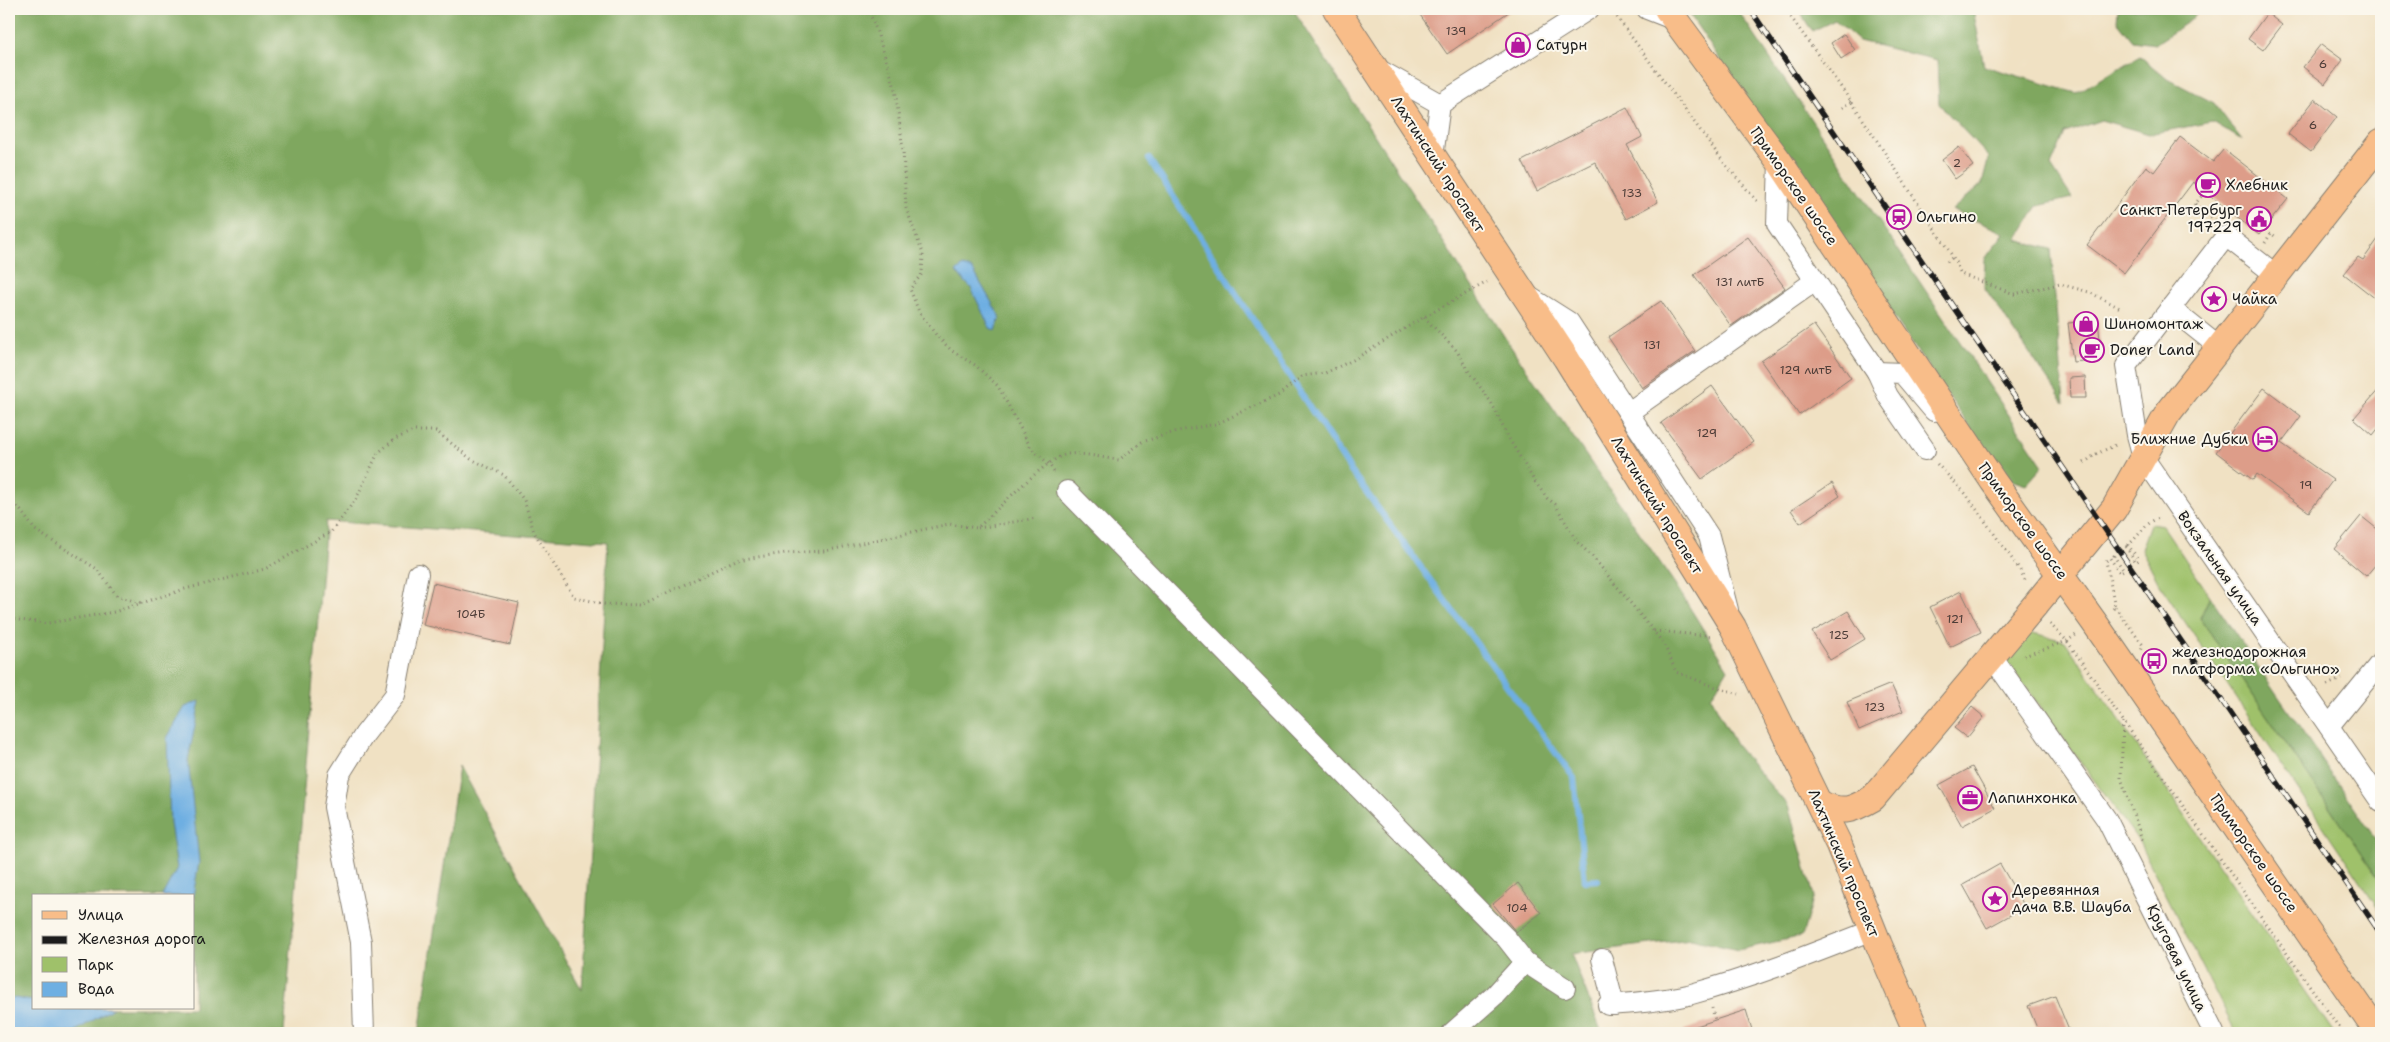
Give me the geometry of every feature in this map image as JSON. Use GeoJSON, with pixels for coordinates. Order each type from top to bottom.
{"type":"FeatureCollection","features":[{"type":"Feature","properties":{"kind":"main road","name":"Лахтинский проспект"},"geometry":{"type":"LineString","coordinates":[[1336,9],[1520,291],[1566,358],[1821,804],[1917,1033]]}},
{"type":"Feature","properties":{"kind":"main road","name":"Приморское шоссе"},"geometry":{"type":"LineString","coordinates":[[1671,14],[1779,161],[1993,481],[2061,574],[2378,1033]]}},
{"type":"Feature","properties":{"kind":"main road"},"geometry":{"type":"LineString","coordinates":[[1821,804],[1837,811],[1855,808],[1873,798],[1995,661],[2061,574],[2114,509],[2168,413],[2381,142]]}},
{"type":"Feature","properties":{"kind":"street"},"geometry":{"type":"LineString","coordinates":[[1433,157],[1440,104],[1589,9]]}},
{"type":"Feature","properties":{"kind":"street"},"geometry":{"type":"LineString","coordinates":[[1647,9],[1671,14]]}},
{"type":"Feature","properties":{"kind":"street"},"geometry":{"type":"LineString","coordinates":[[1374,66],[1440,104]]}},
{"type":"Feature","properties":{"kind":"street"},"geometry":{"type":"LineString","coordinates":[[1779,161],[1776,224],[1877,372],[1888,396],[1925,450]]}},
{"type":"Feature","properties":{"kind":"street","name":"Вокзальная улица"},"geometry":{"type":"LineString","coordinates":[[2276,275],[2226,236],[2126,366],[2137,435],[2143,457],[2381,802]]}},
{"type":"Feature","properties":{"kind":"street"},"geometry":{"type":"LineString","coordinates":[[1629,412],[1815,281]]}},
{"type":"Feature","properties":{"kind":"street"},"geometry":{"type":"LineString","coordinates":[[1520,291],[1569,322],[1710,536],[1723,632]]}},
{"type":"Feature","properties":{"kind":"street"},"geometry":{"type":"LineString","coordinates":[[2170,308],[2219,347]]}},
{"type":"Feature","properties":{"kind":"street"},"geometry":{"type":"LineString","coordinates":[[1877,372],[1902,373],[1993,481]]}},
{"type":"Feature","properties":{"kind":"street"},"geometry":{"type":"LineString","coordinates":[[1067,491],[1507,939],[1525,962],[1566,988]]}},
{"type":"Feature","properties":{"kind":"street"},"geometry":{"type":"LineString","coordinates":[[364,1033],[361,942],[334,807],[339,775],[364,735],[395,695],[418,574]]}},
{"type":"Feature","properties":{"kind":"street","name":"Круговая улица"},"geometry":{"type":"LineString","coordinates":[[1995,661],[2107,820],[2214,1033]]}},
{"type":"Feature","properties":{"kind":"street"},"geometry":{"type":"LineString","coordinates":[[2329,726],[2381,662]]}},
{"type":"Feature","properties":{"kind":"street"},"geometry":{"type":"LineString","coordinates":[[1602,959],[1611,1005],[1687,995],[1794,961],[1873,930]]}},
{"type":"Feature","properties":{"kind":"street"},"geometry":{"type":"LineString","coordinates":[[1452,1033],[1495,996],[1525,962]]}},
{"type":"Feature","properties":{"kind":"path"},"geometry":{"type":"LineString","coordinates":[[866,9],[873,20],[895,88],[903,150],[906,208],[923,254],[922,274],[910,289],[919,312],[952,351],[976,365],[998,386],[1031,448],[1049,464],[1067,491]]}},
{"type":"Feature","properties":{"kind":"path"},"geometry":{"type":"LineString","coordinates":[[1611,9],[1725,164],[1776,224]]}},
{"type":"Feature","properties":{"kind":"path"},"geometry":{"type":"LineString","coordinates":[[1785,9],[1851,102],[1954,257],[1961,274],[2014,294],[2060,284],[2089,292],[2120,308]]}},
{"type":"Feature","properties":{"kind":"path"},"geometry":{"type":"LineString","coordinates":[[1842,108],[1851,102]]}},
{"type":"Feature","properties":{"kind":"path"},"geometry":{"type":"LineString","coordinates":[[2191,209],[2204,192]]}},
{"type":"Feature","properties":{"kind":"path"},"geometry":{"type":"LineString","coordinates":[[2222,217],[2228,210]]}},
{"type":"Feature","properties":{"kind":"path"},"geometry":{"type":"LineString","coordinates":[[1947,262],[1954,257]]}},
{"type":"Feature","properties":{"kind":"path"},"geometry":{"type":"LineString","coordinates":[[2197,273],[2234,303]]}},
{"type":"Feature","properties":{"kind":"path"},"geometry":{"type":"LineString","coordinates":[[977,528],[1017,489],[1049,464],[1067,454],[1119,460],[1142,442],[1178,431],[1216,424],[1279,395],[1302,376],[1325,373],[1352,360],[1488,282]]}},
{"type":"Feature","properties":{"kind":"path"},"geometry":{"type":"LineString","coordinates":[[1424,317],[1458,351],[1467,369],[1491,402],[1508,437],[1535,482],[1547,498],[1555,504],[1572,535],[1592,556],[1664,644],[1676,672],[1712,686],[1746,695]]}},
{"type":"Feature","properties":{"kind":"path"},"geometry":{"type":"LineString","coordinates":[[9,619],[48,623],[114,612],[229,576],[265,569],[331,532],[356,500],[378,453],[395,439],[413,431],[436,431],[471,459],[504,475],[524,500],[534,532],[574,597],[604,604],[641,605],[736,560],[786,553],[825,551],[949,524],[977,528],[1037,518]]}},
{"type":"Feature","properties":{"kind":"path"},"geometry":{"type":"LineString","coordinates":[[1925,450],[1965,493],[2020,570],[2027,585]]}},
{"type":"Feature","properties":{"kind":"path"},"geometry":{"type":"LineString","coordinates":[[2084,464],[2096,454]]}},
{"type":"Feature","properties":{"kind":"path"},"geometry":{"type":"LineString","coordinates":[[9,502],[16,504],[35,530],[97,569],[117,596],[142,603]]}},
{"type":"Feature","properties":{"kind":"path"},"geometry":{"type":"LineString","coordinates":[[2142,650],[2143,645],[2115,607],[2106,560],[2110,558],[2120,573],[2124,571],[2114,556],[2126,547],[2136,562],[2139,560],[2128,545],[2157,518]]}},
{"type":"Feature","properties":{"kind":"path"},"geometry":{"type":"LineString","coordinates":[[2110,610],[2115,607]]}},
{"type":"Feature","properties":{"kind":"path"},"geometry":{"type":"LineString","coordinates":[[2049,622],[2067,641],[2343,1033]]}},
{"type":"Feature","properties":{"kind":"path"},"geometry":{"type":"LineString","coordinates":[[1653,631],[1723,632]]}},
{"type":"Feature","properties":{"kind":"path"},"geometry":{"type":"LineString","coordinates":[[1995,661],[2067,641],[2078,633]]}},
{"type":"Feature","properties":{"kind":"path"},"geometry":{"type":"LineString","coordinates":[[2123,722],[2121,778],[2146,852]]}},
{"type":"Feature","properties":{"kind":"green space"},"geometry":{"type":"Polygon","coordinates":[[[9,9],[1293,9],[1513,350],[1675,584],[1728,669],[1711,697],[1736,745],[1788,806],[1814,896],[1802,936],[1738,950],[1691,939],[1571,954],[1602,1033],[419,1033],[459,766],[582,990],[608,542],[326,521],[284,1033],[9,1033],[9,9]]]}},
{"type":"Feature","properties":{"kind":"green space"},"geometry":{"type":"Polygon","coordinates":[[[1686,9],[1737,9],[2043,466],[2026,485],[2008,479],[1996,465],[1832,227],[1686,9]]]}},
{"type":"Feature","properties":{"kind":"green space"},"geometry":{"type":"Polygon","coordinates":[[[1798,9],[1973,9],[1984,66],[2076,93],[2140,56],[2166,78],[2214,103],[2242,140],[2212,122],[2149,134],[2101,120],[2065,133],[2051,166],[2072,198],[2038,206],[2017,240],[2051,249],[2064,403],[1984,287],[1985,259],[2004,233],[1952,210],[1982,184],[1989,157],[1939,104],[1937,60],[1859,41],[1835,20],[1812,31],[1798,9]]]}},
{"type":"Feature","properties":{"kind":"green space"},"geometry":{"type":"Polygon","coordinates":[[[2118,9],[2200,9],[2191,20],[2155,44],[2133,41],[2117,21],[2118,9]]]}},
{"type":"Feature","properties":{"kind":"green space"},"geometry":{"type":"Polygon","coordinates":[[[2150,524],[2163,526],[2210,596],[2200,618],[2381,882],[2381,912],[2160,585],[2141,549],[2150,524]]]}},
{"type":"Feature","properties":{"kind":"green space"},"geometry":{"type":"Polygon","coordinates":[[[2210,596],[2381,847],[2381,882],[2200,618],[2210,596]]]}},
{"type":"Feature","properties":{"kind":"green space"},"geometry":{"type":"Polygon","coordinates":[[[2025,631],[2065,641],[2334,1033],[2236,1033],[2138,840],[2007,662],[2025,631]]]}},
{"type":"Feature","properties":{"kind":"water"},"geometry":{"type":"Polygon","coordinates":[[[963,266],[973,270],[1000,317],[996,331],[990,328],[971,288],[956,272],[963,266]]]}},
{"type":"Feature","properties":{"kind":"water"},"geometry":{"type":"Polygon","coordinates":[[[200,701],[188,760],[199,862],[193,894],[163,894],[177,868],[170,823],[167,738],[185,707],[200,701]]]}},
{"type":"Feature","properties":{"kind":"water"},"geometry":{"type":"Polygon","coordinates":[[[9,997],[32,1001],[32,1010],[110,1010],[74,1032],[9,1031],[9,997]]]}},
{"type":"Feature","properties":{"kind":"building"},"geometry":{"type":"Polygon","coordinates":[[[1416,9],[1513,9],[1447,54],[1416,9]]]}},
{"type":"Feature","properties":{"kind":"building"},"geometry":{"type":"Polygon","coordinates":[[[2267,13],[2282,25],[2263,50],[2248,39],[2267,13]]]}},
{"type":"Feature","properties":{"kind":"building"},"geometry":{"type":"Polygon","coordinates":[[[1844,34],[1855,50],[1841,59],[1831,43],[1844,34]]]}},
{"type":"Feature","properties":{"kind":"building"},"geometry":{"type":"Polygon","coordinates":[[[2321,44],[2343,60],[2325,84],[2303,67],[2321,44]]]}},
{"type":"Feature","properties":{"kind":"building"},"geometry":{"type":"Polygon","coordinates":[[[2315,99],[2337,117],[2311,152],[2288,134],[2315,99]]]}},
{"type":"Feature","properties":{"kind":"building"},"geometry":{"type":"Polygon","coordinates":[[[1627,107],[1642,137],[1627,145],[1658,202],[1626,219],[1595,162],[1537,191],[1522,161],[1627,107]]]}},
{"type":"Feature","properties":{"kind":"building"},"geometry":{"type":"Polygon","coordinates":[[[2180,137],[2213,162],[2224,149],[2288,199],[2259,235],[2193,182],[2124,273],[2087,245],[2146,166],[2154,172],[2180,137]]]}},
{"type":"Feature","properties":{"kind":"building"},"geometry":{"type":"Polygon","coordinates":[[[1959,147],[1973,166],[1955,179],[1942,160],[1959,147]]]}},
{"type":"Feature","properties":{"kind":"building"},"geometry":{"type":"Polygon","coordinates":[[[2381,235],[2381,303],[2344,274],[2358,257],[2363,260],[2381,235]]]}},
{"type":"Feature","properties":{"kind":"building"},"geometry":{"type":"Polygon","coordinates":[[[1748,237],[1785,288],[1731,326],[1694,275],[1748,237]]]}},
{"type":"Feature","properties":{"kind":"building"},"geometry":{"type":"Polygon","coordinates":[[[1661,301],[1695,351],[1642,388],[1608,337],[1661,301]]]}},
{"type":"Feature","properties":{"kind":"building"},"geometry":{"type":"Polygon","coordinates":[[[2098,320],[2102,359],[2073,362],[2068,323],[2098,320]]]}},
{"type":"Feature","properties":{"kind":"building"},"geometry":{"type":"Polygon","coordinates":[[[1814,325],[1851,378],[1799,415],[1761,361],[1814,325]]]}},
{"type":"Feature","properties":{"kind":"building"},"geometry":{"type":"Polygon","coordinates":[[[2085,377],[2086,398],[2070,398],[2069,378],[2085,377]]]}},
{"type":"Feature","properties":{"kind":"building"},"geometry":{"type":"Polygon","coordinates":[[[1712,386],[1753,442],[1702,479],[1661,423],[1712,386]]]}},
{"type":"Feature","properties":{"kind":"building"},"geometry":{"type":"Polygon","coordinates":[[[2381,387],[2381,425],[2373,435],[2354,418],[2381,387]]]}},
{"type":"Feature","properties":{"kind":"building"},"geometry":{"type":"Polygon","coordinates":[[[2264,388],[2301,416],[2281,443],[2333,480],[2309,512],[2257,474],[2253,480],[2216,452],[2264,388]]]}},
{"type":"Feature","properties":{"kind":"building"},"geometry":{"type":"Polygon","coordinates":[[[1832,483],[1840,496],[1800,523],[1791,510],[1832,483]]]}},
{"type":"Feature","properties":{"kind":"building"},"geometry":{"type":"Polygon","coordinates":[[[2361,516],[2381,532],[2381,558],[2366,576],[2334,549],[2361,516]]]}},
{"type":"Feature","properties":{"kind":"building"},"geometry":{"type":"Polygon","coordinates":[[[433,583],[519,603],[510,645],[423,625],[433,583]]]}},
{"type":"Feature","properties":{"kind":"building"},"geometry":{"type":"Polygon","coordinates":[[[1961,591],[1981,632],[1950,647],[1930,607],[1961,591]]]}},
{"type":"Feature","properties":{"kind":"building"},"geometry":{"type":"Polygon","coordinates":[[[1848,611],[1865,639],[1830,660],[1812,632],[1848,611]]]}},
{"type":"Feature","properties":{"kind":"building"},"geometry":{"type":"Polygon","coordinates":[[[1891,684],[1903,711],[1859,730],[1847,702],[1891,684]]]}},
{"type":"Feature","properties":{"kind":"building"},"geometry":{"type":"Polygon","coordinates":[[[1972,707],[1984,717],[1967,738],[1954,728],[1972,707]]]}},
{"type":"Feature","properties":{"kind":"building"},"geometry":{"type":"Polygon","coordinates":[[[1972,767],[1995,808],[1962,826],[1939,785],[1972,767]]]}},
{"type":"Feature","properties":{"kind":"building"},"geometry":{"type":"Polygon","coordinates":[[[2000,864],[2025,907],[1987,928],[1963,885],[2000,864]]]}},
{"type":"Feature","properties":{"kind":"building"},"geometry":{"type":"Polygon","coordinates":[[[1518,883],[1541,913],[1516,932],[1493,904],[1518,883]]]}},
{"type":"Feature","properties":{"kind":"building"},"geometry":{"type":"Polygon","coordinates":[[[2055,996],[2070,1033],[2039,1033],[2028,1006],[2055,996]]]}},
{"type":"Feature","properties":{"kind":"building"},"geometry":{"type":"Polygon","coordinates":[[[1746,1010],[1753,1033],[1684,1033],[1684,1030],[1746,1010]]]}},
{"type":"Feature","properties":{"kind":"waterway"},"geometry":{"type":"LineString","coordinates":[[1149,159],[1351,471],[1574,778],[1585,881],[1598,880]]}},
{"type":"Feature","properties":{"kind":"railway"},"geometry":{"type":"LineString","coordinates":[[1750,9],[2381,934]]}},
{"type":"Feature","properties":{"kind":"place","name":"Сатурн"},"geometry":{"type":"Point","coordinates":[1518,45]}},
{"type":"Feature","properties":{"kind":"place","name":"Хлебник"},"geometry":{"type":"Point","coordinates":[2208,185]}},
{"type":"Feature","properties":{"kind":"place","name":"Ольгино"},"geometry":{"type":"Point","coordinates":[1899,217]}},
{"type":"Feature","properties":{"kind":"place","name":"Санкт-Петербург 197229"},"geometry":{"type":"Point","coordinates":[2259,219]}},
{"type":"Feature","properties":{"kind":"place","name":"Чайка"},"geometry":{"type":"Point","coordinates":[2214,299]}},
{"type":"Feature","properties":{"kind":"place","name":"Шиномонтаж"},"geometry":{"type":"Point","coordinates":[2086,324]}},
{"type":"Feature","properties":{"kind":"place","name":"Doner Land"},"geometry":{"type":"Point","coordinates":[2092,350]}},
{"type":"Feature","properties":{"kind":"place","name":"Ближние Дубки"},"geometry":{"type":"Point","coordinates":[2265,439]}},
{"type":"Feature","properties":{"kind":"place","name":"железнодорожная платформа «Ольгино»"},"geometry":{"type":"Point","coordinates":[2154,661]}},
{"type":"Feature","properties":{"kind":"place","name":"Лапинхонка"},"geometry":{"type":"Point","coordinates":[1970,798]}},
{"type":"Feature","properties":{"kind":"place","name":"Деревянная дача В.В. Шауба"},"geometry":{"type":"Point","coordinates":[1995,899]}}]}
